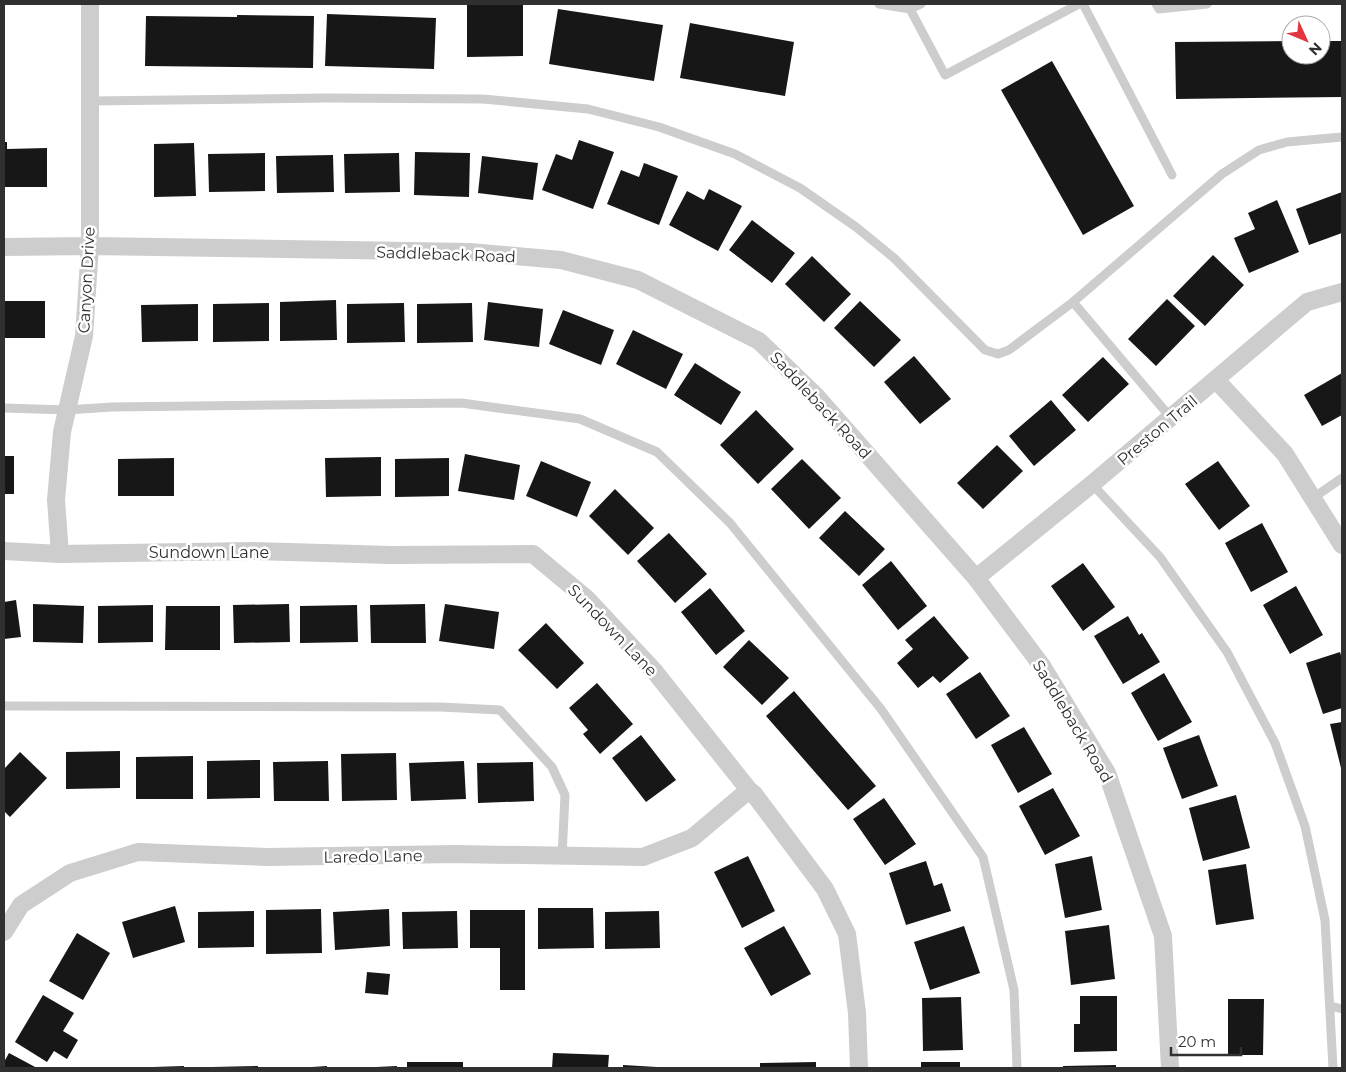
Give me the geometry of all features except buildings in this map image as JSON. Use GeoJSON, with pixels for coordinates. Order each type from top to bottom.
{"type":"FeatureCollection","features":[{"type":"Feature","properties":{"kind":"street","name":"Canyon Drive"},"geometry":{"type":"LineString","coordinates":[[60,554],[56,500],[62,432],[84,336],[90,246],[90,4]]}},
{"type":"Feature","properties":{"kind":"street","name":"Saddleback Road"},"geometry":{"type":"LineString","coordinates":[[4,247],[90,246],[470,252],[561,260],[638,280],[759,341],[816,396],[976,578],[1042,666],[1107,773],[1163,936],[1170,1068]]}},
{"type":"Feature","properties":{"kind":"street","name":"Preston Trail"},"geometry":{"type":"LineString","coordinates":[[976,578],[1092,484],[1307,302],[1342,292]]}},
{"type":"Feature","properties":{"kind":"street"},"geometry":{"type":"LineString","coordinates":[[1216,380],[1285,454],[1342,545]]}},
{"type":"Feature","properties":{"kind":"street","name":"Sundown Lane"},"geometry":{"type":"LineString","coordinates":[[4,551],[60,554],[252,551],[391,555],[533,554],[587,599],[655,672],[754,794],[826,889],[848,934],[857,1013],[859,1068]]}},
{"type":"Feature","properties":{"kind":"street","name":"Laredo Lane"},"geometry":{"type":"LineString","coordinates":[[4,932],[21,905],[70,873],[138,852],[268,857],[455,854],[643,857],[692,838],[749,790]]}},
{"type":"Feature","properties":{"kind":"lane"},"geometry":{"type":"LineString","coordinates":[[879,4],[910,9],[921,4]]}},
{"type":"Feature","properties":{"kind":"lane"},"geometry":{"type":"LineString","coordinates":[[910,9],[945,75],[1079,4]]}},
{"type":"Feature","properties":{"kind":"lane"},"geometry":{"type":"LineString","coordinates":[[1084,4],[1172,175]]}},
{"type":"Feature","properties":{"kind":"lane"},"geometry":{"type":"LineString","coordinates":[[1156,4],[1159,10],[1207,4]]}},
{"type":"Feature","properties":{"kind":"lane"},"geometry":{"type":"LineString","coordinates":[[90,101],[326,98],[483,99],[588,109],[659,127],[735,154],[800,188],[856,227],[894,258],[985,350],[998,354],[1009,350],[1073,302],[1222,174],[1259,150],[1287,142],[1342,137]]}},
{"type":"Feature","properties":{"kind":"lane"},"geometry":{"type":"LineString","coordinates":[[1073,302],[1171,418]]}},
{"type":"Feature","properties":{"kind":"lane"},"geometry":{"type":"LineString","coordinates":[[4,408],[67,410],[112,407],[461,403],[580,419],[657,452],[730,523],[881,709],[983,858],[1014,990],[1017,1068]]}},
{"type":"Feature","properties":{"kind":"lane"},"geometry":{"type":"LineString","coordinates":[[1312,498],[1342,478]]}},
{"type":"Feature","properties":{"kind":"lane"},"geometry":{"type":"LineString","coordinates":[[1092,484],[1160,557],[1227,652],[1275,743],[1305,826],[1325,920],[1333,1068]]}},
{"type":"Feature","properties":{"kind":"lane"},"geometry":{"type":"LineString","coordinates":[[4,706],[431,707],[500,710],[552,767],[565,795],[562,856]]}},
{"type":"Feature","properties":{"kind":"lane"},"geometry":{"type":"LineString","coordinates":[[1330,1006],[1342,1008]]}}]}
